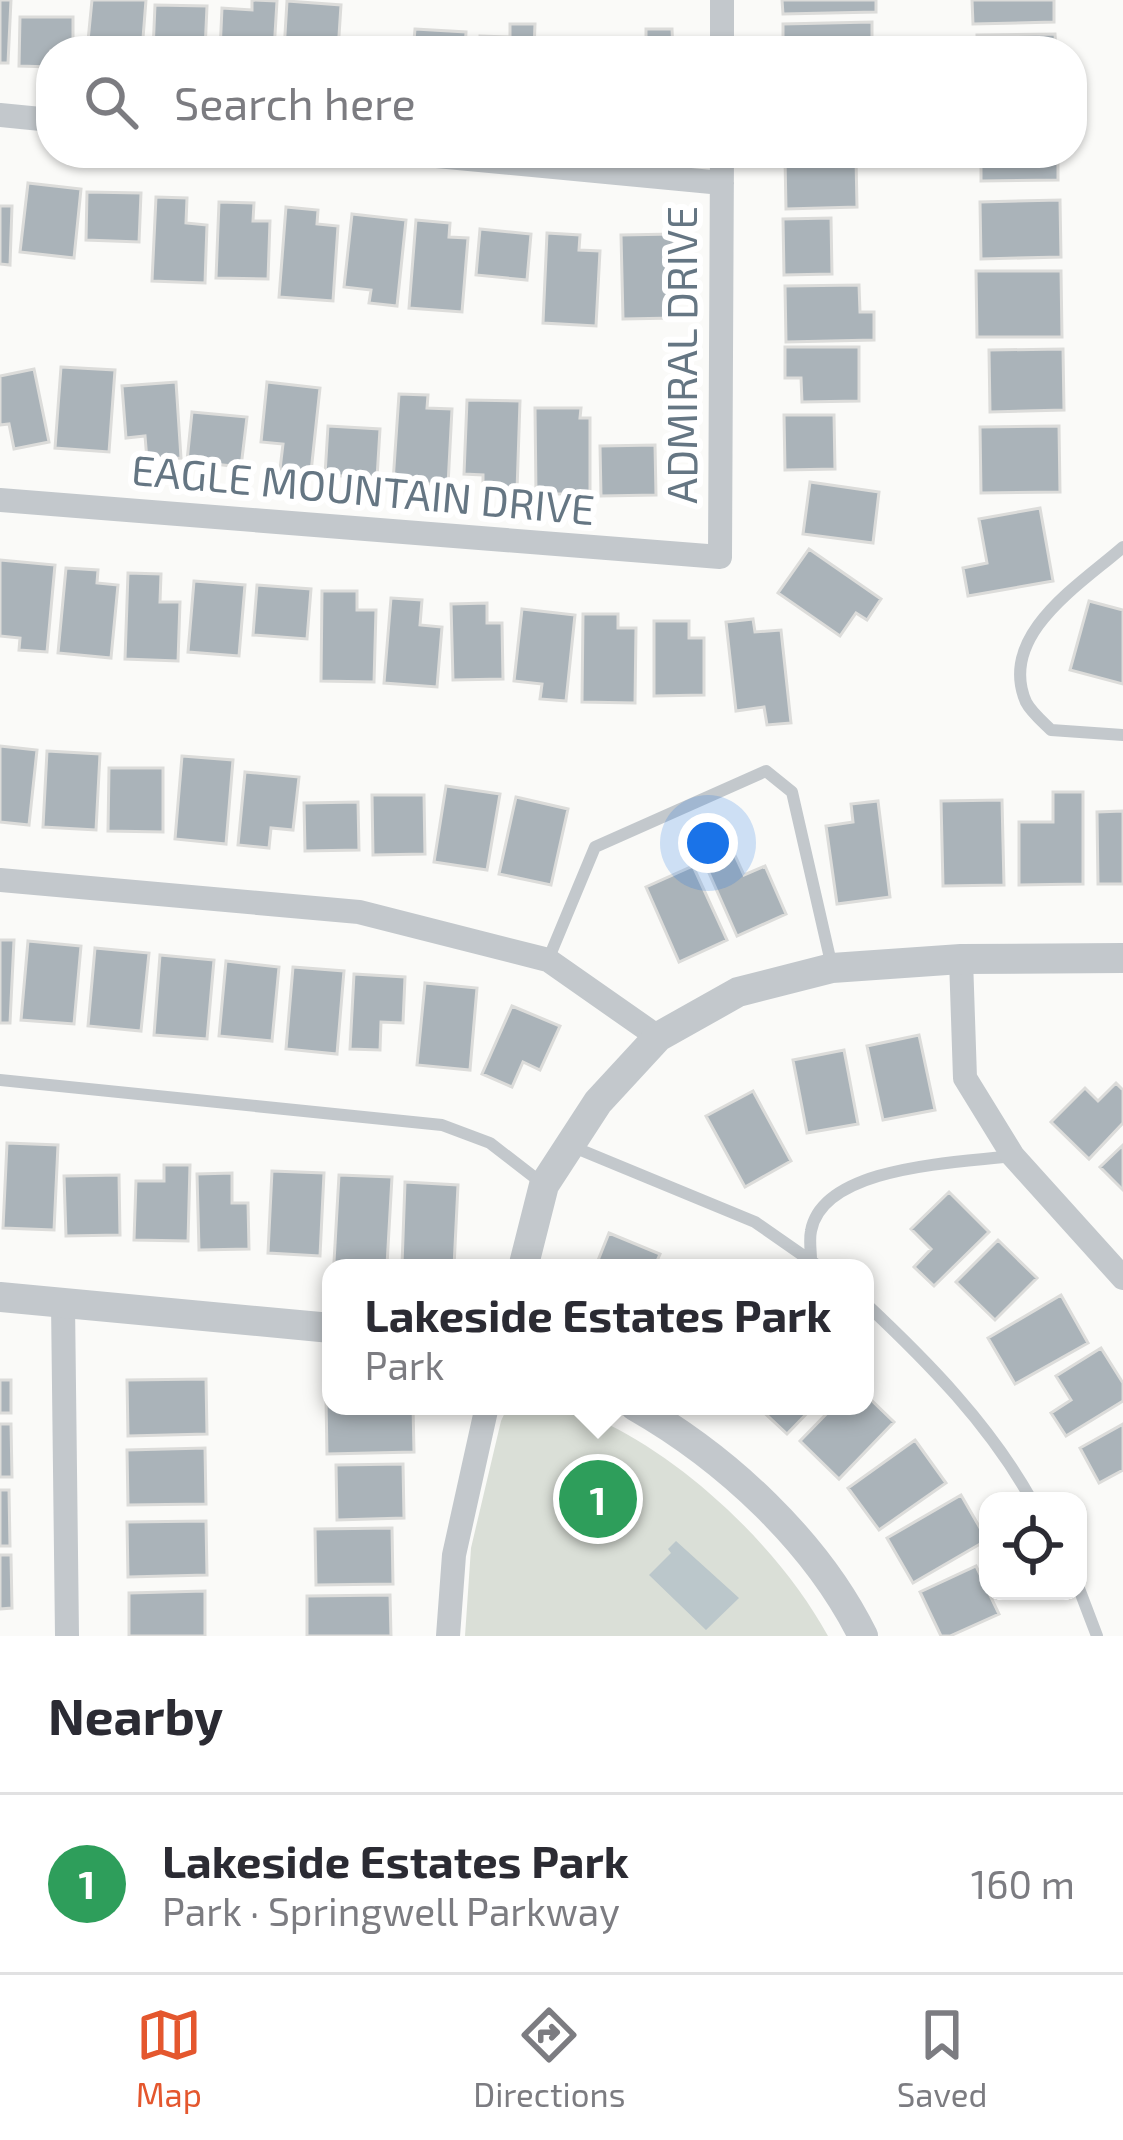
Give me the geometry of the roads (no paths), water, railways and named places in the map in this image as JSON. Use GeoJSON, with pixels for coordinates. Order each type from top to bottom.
{"type":"FeatureCollection","features":[{"type":"Feature","properties":{"kind":"street"},"geometry":{"type":"LineString","coordinates":[[722,0],[722,36]]}},
{"type":"Feature","properties":{"kind":"street"},"geometry":{"type":"LineString","coordinates":[[0,115],[36,119]]}},
{"type":"Feature","properties":{"kind":"street"},"geometry":{"type":"LineString","coordinates":[[564,168],[722,183]]}},
{"type":"Feature","properties":{"kind":"street","name":"ADMIRAL DRIVE"},"geometry":{"type":"LineString","coordinates":[[720,557],[722,168]]}},
{"type":"Feature","properties":{"kind":"street","name":"EAGLE MOUNTAIN DRIVE"},"geometry":{"type":"LineString","coordinates":[[0,500],[720,557]]}},
{"type":"Feature","properties":{"kind":"street"},"geometry":{"type":"LineString","coordinates":[[0,880],[359,912],[548,960],[658,1036]]}},
{"type":"Feature","properties":{"kind":"street"},"geometry":{"type":"LineString","coordinates":[[961,958],[965,1078],[1012,1156],[1123,1278]]}},
{"type":"Feature","properties":{"kind":"street"},"geometry":{"type":"LineString","coordinates":[[525,1259],[544,1185],[598,1102],[658,1036],[738,992],[832,968],[961,958],[1123,958]]}},
{"type":"Feature","properties":{"kind":"street"},"geometry":{"type":"LineString","coordinates":[[0,1297],[322,1327]]}},
{"type":"Feature","properties":{"kind":"street"},"geometry":{"type":"LineString","coordinates":[[63,1304],[67,1636]]}},
{"type":"Feature","properties":{"kind":"street"},"geometry":{"type":"LineString","coordinates":[[448,1636],[454,1555],[485,1415]]}},
{"type":"Feature","properties":{"kind":"street"},"geometry":{"type":"LineString","coordinates":[[647,1415],[730,1472],[786,1528],[821,1570],[863,1636]]}},
{"type":"Feature","properties":{"kind":"lane"},"geometry":{"type":"LineString","coordinates":[[1123,547],[1040,624],[1028,639],[1020,673],[1027,705],[1051,730],[1123,735]]}},
{"type":"Feature","properties":{"kind":"lane"},"geometry":{"type":"LineString","coordinates":[[548,960],[595,847],[766,772],[792,792],[832,968]]}},
{"type":"Feature","properties":{"kind":"lane"},"geometry":{"type":"LineString","coordinates":[[0,1080],[442,1125],[490,1144],[544,1185]]}},
{"type":"Feature","properties":{"kind":"lane"},"geometry":{"type":"LineString","coordinates":[[569,1146],[755,1222],[809,1259]]}},
{"type":"Feature","properties":{"kind":"lane"},"geometry":{"type":"LineString","coordinates":[[815,1259],[811,1230],[821,1208],[849,1184],[1012,1156]]}},
{"type":"Feature","properties":{"kind":"lane"},"geometry":{"type":"LineString","coordinates":[[874,1311],[925,1358],[986,1432],[1026,1492]]}},
{"type":"Feature","properties":{"kind":"lane"},"geometry":{"type":"LineString","coordinates":[[1083,1600],[1096,1636]]}},
{"type":"Feature","properties":{"kind":"place","name":"Lakeside Estates Park"},"geometry":{"type":"Point","coordinates":[598,1499]}}]}
